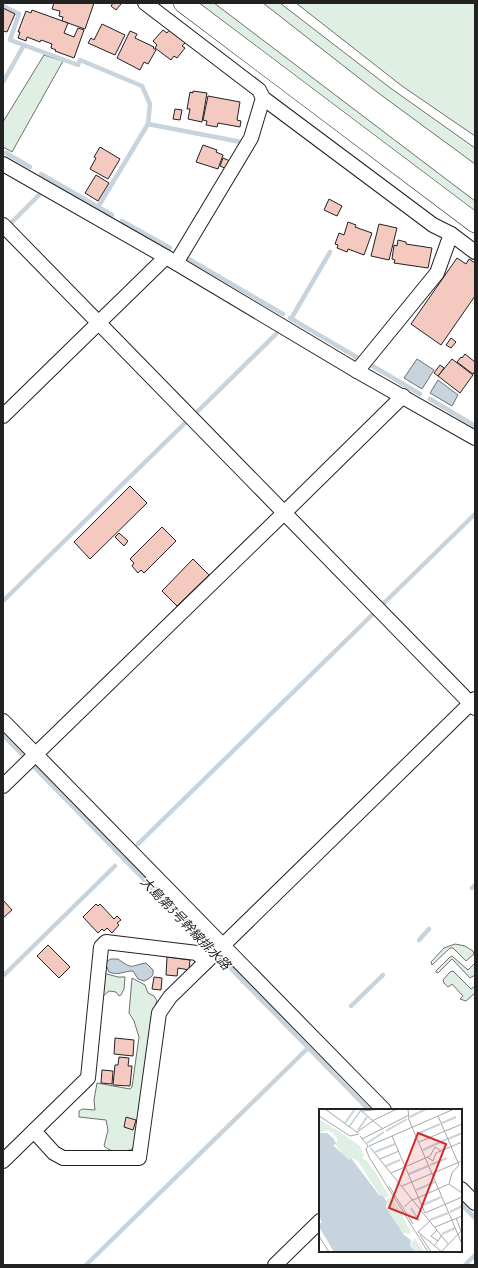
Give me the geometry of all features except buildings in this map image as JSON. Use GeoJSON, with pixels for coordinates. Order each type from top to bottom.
{"type":"FeatureCollection","features":[{"type":"Feature","properties":{"kind":"street"},"geometry":{"type":"LineString","coordinates":[[145,3],[259,90],[263,98],[432,225],[451,234],[475,252]]}},
{"type":"Feature","properties":{"kind":"street"},"geometry":{"type":"LineString","coordinates":[[183,3],[475,223]]}},
{"type":"Feature","properties":{"kind":"street"},"geometry":{"type":"LineString","coordinates":[[3,416],[98,322],[171,260],[251,138],[263,98]]}},
{"type":"Feature","properties":{"kind":"street"},"geometry":{"type":"LineString","coordinates":[[3,164],[171,260],[357,371],[475,438]]}},
{"type":"Feature","properties":{"kind":"street"},"geometry":{"type":"LineString","coordinates":[[3,225],[284,513],[474,703],[170,996],[159,1013],[139,1158],[63,1158],[54,1153],[34,1131]]}},
{"type":"Feature","properties":{"kind":"street"},"geometry":{"type":"LineString","coordinates":[[357,371],[437,273],[451,234]]}},
{"type":"Feature","properties":{"kind":"street"},"geometry":{"type":"LineString","coordinates":[[3,786],[403,396]]}},
{"type":"Feature","properties":{"kind":"street"},"geometry":{"type":"LineString","coordinates":[[3,721],[31,759],[215,954],[383,1109]]}},
{"type":"Feature","properties":{"kind":"street"},"geometry":{"type":"LineString","coordinates":[[3,1161],[88,1078],[101,947],[106,942],[215,954]]}},
{"type":"Feature","properties":{"kind":"street"},"geometry":{"type":"LineString","coordinates":[[462,1190],[475,1203]]}},
{"type":"Feature","properties":{"kind":"street"},"geometry":{"type":"LineString","coordinates":[[275,1265],[319,1222]]}},
{"type":"Feature","properties":{"kind":"green space"},"geometry":{"type":"Polygon","coordinates":[[[196,3],[214,3],[475,201],[475,214],[196,3]]]}},
{"type":"Feature","properties":{"kind":"green space"},"geometry":{"type":"Polygon","coordinates":[[[263,3],[280,3],[389,87],[475,148],[475,164],[377,92],[263,3]]]}},
{"type":"Feature","properties":{"kind":"green space"},"geometry":{"type":"Polygon","coordinates":[[[296,3],[475,3],[475,136],[402,86],[296,3]]]}},
{"type":"Feature","properties":{"kind":"green space"},"geometry":{"type":"Polygon","coordinates":[[[44,55],[63,61],[12,152],[3,147],[3,122],[44,55]]]}},
{"type":"Feature","properties":{"kind":"green space"},"geometry":{"type":"Polygon","coordinates":[[[455,944],[465,946],[473,951],[474,954],[466,961],[453,948],[450,948],[432,965],[431,962],[444,948],[455,944]]]}},
{"type":"Feature","properties":{"kind":"green space"},"geometry":{"type":"Polygon","coordinates":[[[452,956],[468,970],[475,963],[475,975],[470,978],[452,959],[438,973],[436,972],[452,956]]]}},
{"type":"Feature","properties":{"kind":"green space"},"geometry":{"type":"Polygon","coordinates":[[[453,971],[471,989],[475,986],[475,993],[466,1001],[460,999],[463,996],[452,984],[448,987],[444,983],[443,980],[450,972],[453,971]]]}},
{"type":"Feature","properties":{"kind":"green space"},"geometry":{"type":"Polygon","coordinates":[[[103,973],[118,977],[125,977],[124,989],[121,995],[119,996],[116,992],[109,991],[102,997],[103,973]]]}},
{"type":"Feature","properties":{"kind":"green space"},"geometry":{"type":"Polygon","coordinates":[[[132,978],[145,985],[148,993],[154,996],[157,1001],[153,1011],[134,1148],[127,1151],[118,1152],[110,1150],[104,1146],[108,1130],[106,1120],[79,1117],[79,1111],[82,1109],[95,1110],[94,1100],[97,1083],[130,1089],[132,1087],[139,1037],[134,1021],[129,1013],[132,978]]]}},
{"type":"Feature","properties":{"kind":"shaded area"},"geometry":{"type":"Polygon","coordinates":[[[417,359],[434,370],[422,389],[404,378],[417,359]]]}},
{"type":"Feature","properties":{"kind":"shaded area"},"geometry":{"type":"Polygon","coordinates":[[[438,380],[458,395],[452,406],[430,393],[438,380]]]}},
{"type":"Feature","properties":{"kind":"shaded area"},"geometry":{"type":"Polygon","coordinates":[[[111,959],[118,959],[129,966],[146,963],[153,970],[153,974],[144,981],[138,979],[133,971],[118,973],[109,972],[106,965],[107,961],[111,959]]]}},
{"type":"Feature","properties":{"kind":"waterway"},"geometry":{"type":"LineString","coordinates":[[3,6],[19,14],[10,40],[78,65],[80,60],[142,86],[150,104],[148,124]]}},
{"type":"Feature","properties":{"kind":"waterway"},"geometry":{"type":"LineString","coordinates":[[3,82],[24,45]]}},
{"type":"Feature","properties":{"kind":"waterway"},"geometry":{"type":"LineString","coordinates":[[98,207],[148,124],[241,142]]}},
{"type":"Feature","properties":{"kind":"waterway"},"geometry":{"type":"LineString","coordinates":[[6,153],[30,167]]}},
{"type":"Feature","properties":{"kind":"waterway"},"geometry":{"type":"LineString","coordinates":[[41,174],[112,215]]}},
{"type":"Feature","properties":{"kind":"waterway"},"geometry":{"type":"LineString","coordinates":[[10,224],[39,195]]}},
{"type":"Feature","properties":{"kind":"waterway"},"geometry":{"type":"LineString","coordinates":[[122,221],[170,248]]}},
{"type":"Feature","properties":{"kind":"waterway"},"geometry":{"type":"LineString","coordinates":[[291,319],[330,252]]}},
{"type":"Feature","properties":{"kind":"waterway"},"geometry":{"type":"LineString","coordinates":[[187,258],[283,314]]}},
{"type":"Feature","properties":{"kind":"waterway"},"geometry":{"type":"LineString","coordinates":[[290,318],[358,358]]}},
{"type":"Feature","properties":{"kind":"waterway"},"geometry":{"type":"LineString","coordinates":[[197,412],[276,334]]}},
{"type":"Feature","properties":{"kind":"waterway"},"geometry":{"type":"LineString","coordinates":[[371,365],[420,394]]}},
{"type":"Feature","properties":{"kind":"waterway"},"geometry":{"type":"LineString","coordinates":[[430,399],[475,426]]}},
{"type":"Feature","properties":{"kind":"waterway"},"geometry":{"type":"LineString","coordinates":[[3,601],[185,423]]}},
{"type":"Feature","properties":{"kind":"waterway"},"geometry":{"type":"LineString","coordinates":[[383,604],[475,514]]}},
{"type":"Feature","properties":{"kind":"waterway"},"geometry":{"type":"LineString","coordinates":[[138,844],[373,614]]}},
{"type":"Feature","properties":{"kind":"waterway","name":"大島第3号幹線排水路"},"geometry":{"type":"LineString","coordinates":[[3,735],[368,1109]]}},
{"type":"Feature","properties":{"kind":"waterway"},"geometry":{"type":"LineString","coordinates":[[3,976],[115,866]]}},
{"type":"Feature","properties":{"kind":"waterway"},"geometry":{"type":"LineString","coordinates":[[472,888],[475,885]]}},
{"type":"Feature","properties":{"kind":"waterway"},"geometry":{"type":"LineString","coordinates":[[419,940],[429,929]]}},
{"type":"Feature","properties":{"kind":"waterway"},"geometry":{"type":"LineString","coordinates":[[351,1006],[383,975]]}},
{"type":"Feature","properties":{"kind":"waterway"},"geometry":{"type":"LineString","coordinates":[[86,1265],[308,1048]]}},
{"type":"Feature","properties":{"kind":"waterway","name":"大島第3号幹線排水路"},"geometry":{"type":"LineString","coordinates":[[462,1205],[475,1218]]}},
{"type":"Feature","properties":{"kind":"waterway"},"geometry":{"type":"LineString","coordinates":[[465,1265],[475,1255]]}}]}
